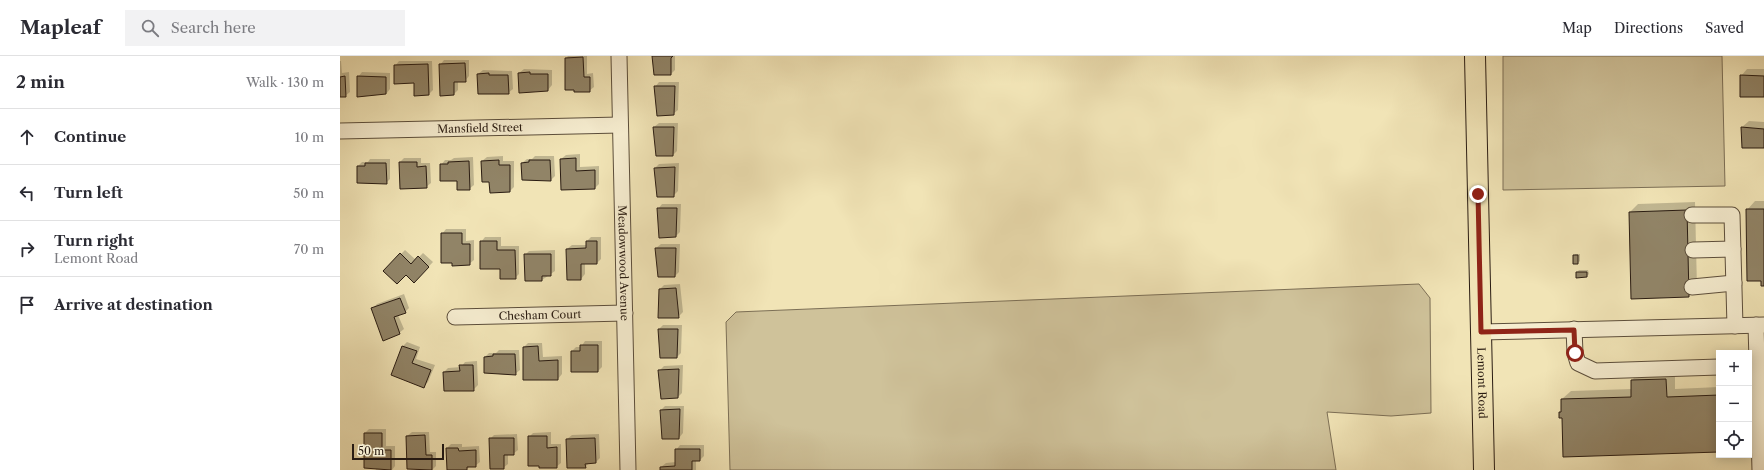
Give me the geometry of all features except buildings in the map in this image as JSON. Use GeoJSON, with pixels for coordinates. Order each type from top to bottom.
{"type":"FeatureCollection","features":[{"type":"Feature","properties":{"kind":"main road","name":"Lemont Road"},"geometry":{"type":"LineString","coordinates":[[1475,56],[1484,470]]}},
{"type":"Feature","properties":{"kind":"street","name":"Meadowwood Avenue"},"geometry":{"type":"LineString","coordinates":[[619,56],[628,470]]}},
{"type":"Feature","properties":{"kind":"street","name":"Mansfield Street"},"geometry":{"type":"LineString","coordinates":[[340,131],[620,125]]}},
{"type":"Feature","properties":{"kind":"street"},"geometry":{"type":"LineString","coordinates":[[1692,215],[1732,215],[1735,326]]}},
{"type":"Feature","properties":{"kind":"street"},"geometry":{"type":"LineString","coordinates":[[1693,250],[1733,249]]}},
{"type":"Feature","properties":{"kind":"street"},"geometry":{"type":"LineString","coordinates":[[1692,287],[1734,284]]}},
{"type":"Feature","properties":{"kind":"street","name":"Chesham Court"},"geometry":{"type":"LineString","coordinates":[[456,317],[625,313]]}},
{"type":"Feature","properties":{"kind":"street"},"geometry":{"type":"LineString","coordinates":[[1481,332],[1760,325],[1753,366],[1760,470]]}},
{"type":"Feature","properties":{"kind":"street"},"geometry":{"type":"LineString","coordinates":[[1574,330],[1575,353],[1578,363],[1595,371],[1716,367]]}},
{"type":"Feature","properties":{"kind":"shaded area"},"geometry":{"type":"Polygon","coordinates":[[[1503,56],[1722,56],[1725,186],[1503,190],[1503,56]]]}},
{"type":"Feature","properties":{"kind":"shaded area"},"geometry":{"type":"Polygon","coordinates":[[[1419,284],[1430,298],[1431,413],[1391,416],[1327,412],[1336,470],[730,470],[726,322],[736,312],[1419,284]]]}},
{"type":"Feature","properties":{"kind":"route"},"geometry":{"type":"LineString","coordinates":[[1478,194],[1481,332],[1574,330],[1575,353]]}}]}
